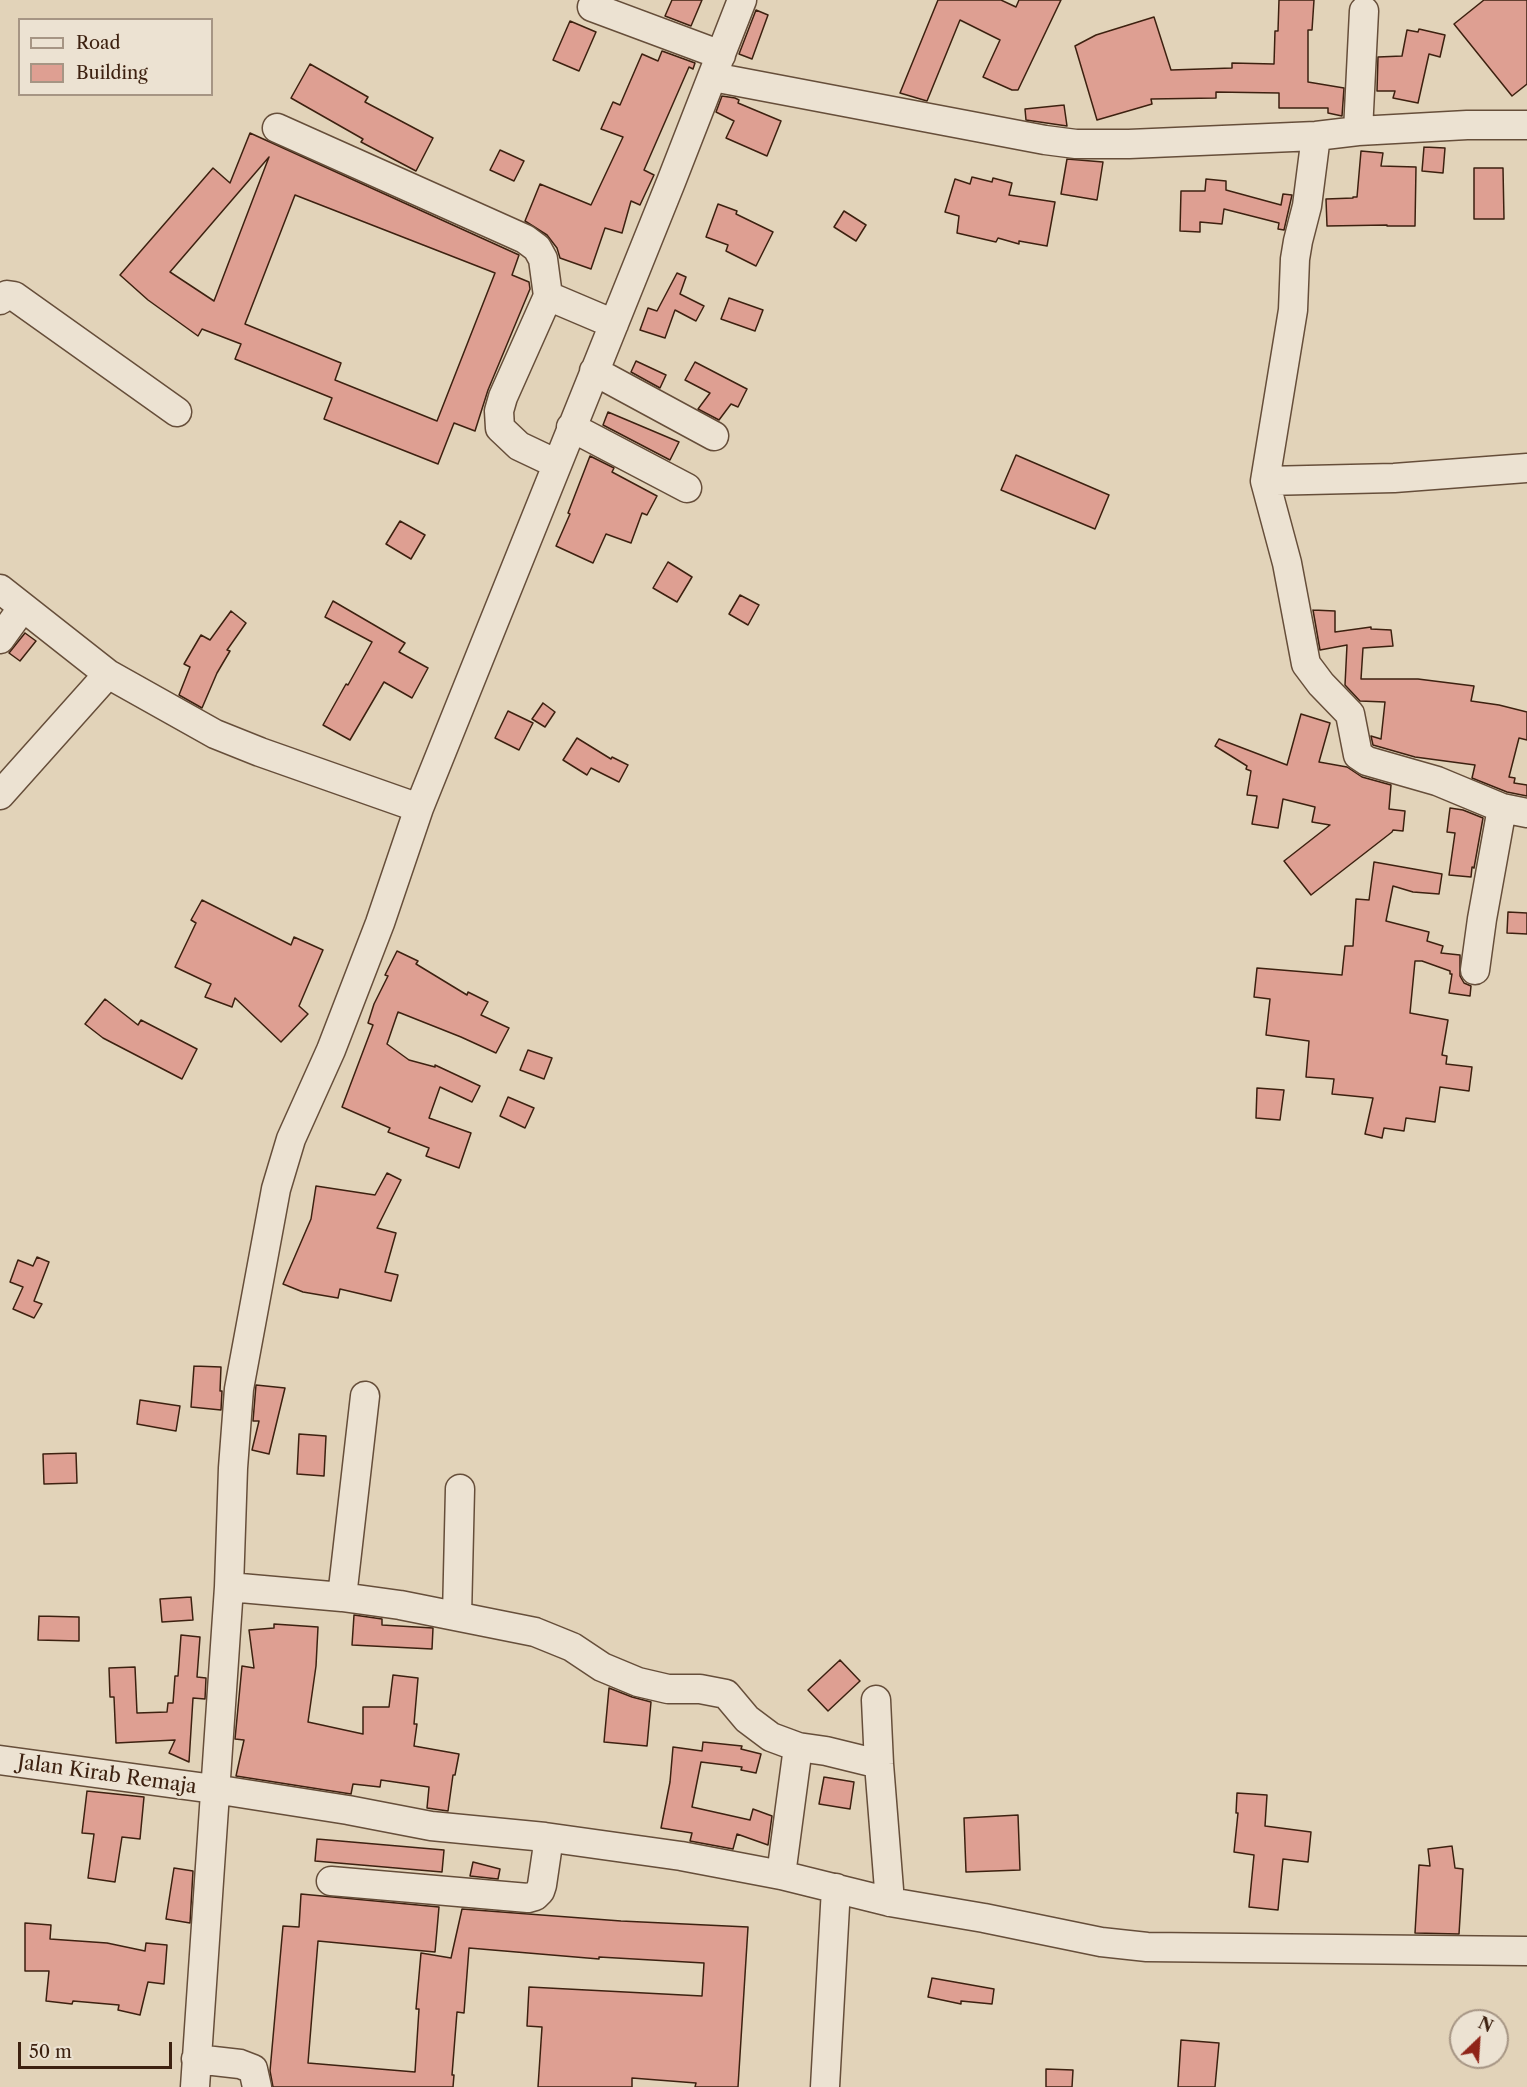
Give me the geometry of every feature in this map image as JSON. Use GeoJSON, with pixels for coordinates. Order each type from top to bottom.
{"type":"FeatureCollection","features":[{"type":"Feature","properties":{"kind":"street"},"geometry":{"type":"LineString","coordinates":[[195,2087],[229,1587],[238,1389],[269,1220],[291,1139],[331,1050],[380,923],[419,808],[742,0]]}},
{"type":"Feature","properties":{"kind":"street"},"geometry":{"type":"LineString","coordinates":[[592,7],[717,66],[1034,138],[1076,144],[1316,136],[1358,131],[1467,125],[1527,125]]}},
{"type":"Feature","properties":{"kind":"street"},"geometry":{"type":"LineString","coordinates":[[1358,131],[1364,11]]}},
{"type":"Feature","properties":{"kind":"street"},"geometry":{"type":"LineString","coordinates":[[277,128],[525,239],[537,248],[543,259],[548,296],[503,397],[499,411],[500,428],[519,446],[557,464]]}},
{"type":"Feature","properties":{"kind":"street"},"geometry":{"type":"LineString","coordinates":[[1316,136],[1307,206],[1298,241],[1293,310],[1265,481],[1287,563],[1306,664],[1321,684],[1350,714],[1358,754],[1367,761],[1437,781],[1515,810],[1482,919],[1475,970]]}},
{"type":"Feature","properties":{"kind":"street"},"geometry":{"type":"LineString","coordinates":[[0,300],[7,295],[14,296],[177,412]]}},
{"type":"Feature","properties":{"kind":"street"},"geometry":{"type":"LineString","coordinates":[[548,296],[614,324]]}},
{"type":"Feature","properties":{"kind":"street"},"geometry":{"type":"LineString","coordinates":[[594,370],[714,436]]}},
{"type":"Feature","properties":{"kind":"street"},"geometry":{"type":"LineString","coordinates":[[572,428],[687,488]]}},
{"type":"Feature","properties":{"kind":"street"},"geometry":{"type":"LineString","coordinates":[[1265,481],[1394,478],[1527,468]]}},
{"type":"Feature","properties":{"kind":"street"},"geometry":{"type":"LineString","coordinates":[[0,589],[108,674],[215,734],[419,808]]}},
{"type":"Feature","properties":{"kind":"street"},"geometry":{"type":"LineString","coordinates":[[0,639],[23,608]]}},
{"type":"Feature","properties":{"kind":"street"},"geometry":{"type":"LineString","coordinates":[[0,795],[108,674]]}},
{"type":"Feature","properties":{"kind":"street"},"geometry":{"type":"LineString","coordinates":[[342,1597],[365,1396]]}},
{"type":"Feature","properties":{"kind":"street"},"geometry":{"type":"LineString","coordinates":[[457,1616],[460,1489]]}},
{"type":"Feature","properties":{"kind":"street"},"geometry":{"type":"LineString","coordinates":[[229,1587],[342,1597],[400,1605],[535,1632],[572,1647],[602,1667],[638,1682],[668,1689],[700,1689],[726,1694],[747,1719],[771,1737],[798,1747],[826,1751],[879,1764]]}},
{"type":"Feature","properties":{"kind":"street"},"geometry":{"type":"LineString","coordinates":[[876,1700],[890,1902]]}},
{"type":"Feature","properties":{"kind":"street"},"geometry":{"type":"LineString","coordinates":[[781,1875],[798,1747]]}},
{"type":"Feature","properties":{"kind":"street","name":"Jalan Kirab Remaja"},"geometry":{"type":"LineString","coordinates":[[0,1760],[213,1804],[348,1810],[545,1851],[681,1856],[781,1875],[835,1907],[890,1902],[1101,1942],[1147,1947],[1527,1951]]}},
{"type":"Feature","properties":{"kind":"street"},"geometry":{"type":"LineString","coordinates":[[331,1881],[528,1898],[540,1892],[545,1851]]}},
{"type":"Feature","properties":{"kind":"street"},"geometry":{"type":"LineString","coordinates":[[825,2087],[835,1907]]}},
{"type":"Feature","properties":{"kind":"street"},"geometry":{"type":"LineString","coordinates":[[196,2059],[240,2064],[253,2069],[257,2087]]}},
{"type":"Feature","properties":{"kind":"building"},"geometry":{"type":"Polygon","coordinates":[[[672,0],[702,0],[691,26],[665,16],[672,0]]]}},
{"type":"Feature","properties":{"kind":"building"},"geometry":{"type":"Polygon","coordinates":[[[938,0],[1001,0],[1016,7],[1019,0],[1061,0],[1018,90],[1012,90],[983,77],[1000,40],[960,20],[927,101],[900,93],[938,0]]]}},
{"type":"Feature","properties":{"kind":"building"},"geometry":{"type":"Polygon","coordinates":[[[1279,0],[1314,0],[1312,30],[1308,30],[1308,82],[1344,88],[1342,116],[1328,113],[1328,108],[1279,108],[1279,93],[1216,92],[1216,98],[1151,99],[1152,104],[1097,120],[1075,46],[1096,35],[1154,17],[1171,70],[1232,68],[1232,63],[1274,64],[1279,0]]]}},
{"type":"Feature","properties":{"kind":"building"},"geometry":{"type":"Polygon","coordinates":[[[1484,0],[1527,0],[1527,84],[1512,96],[1454,24],[1484,0]]]}},
{"type":"Feature","properties":{"kind":"building"},"geometry":{"type":"Polygon","coordinates":[[[756,10],[768,15],[752,59],[739,54],[756,10]]]}},
{"type":"Feature","properties":{"kind":"building"},"geometry":{"type":"Polygon","coordinates":[[[570,21],[596,32],[579,71],[553,60],[570,21]]]}},
{"type":"Feature","properties":{"kind":"building"},"geometry":{"type":"Polygon","coordinates":[[[1419,29],[1445,35],[1440,57],[1429,54],[1418,103],[1393,98],[1395,91],[1377,91],[1378,57],[1402,56],[1407,30],[1418,32],[1419,29]]]}},
{"type":"Feature","properties":{"kind":"building"},"geometry":{"type":"Polygon","coordinates":[[[662,51],[695,63],[693,69],[689,67],[644,170],[654,175],[640,205],[631,201],[622,233],[605,228],[591,269],[560,258],[557,248],[547,235],[525,221],[540,184],[591,205],[623,137],[601,129],[613,102],[620,105],[642,54],[658,61],[662,51]]]}},
{"type":"Feature","properties":{"kind":"building"},"geometry":{"type":"Polygon","coordinates":[[[310,64],[368,97],[365,102],[433,138],[416,171],[361,142],[363,139],[291,98],[310,64]]]}},
{"type":"Feature","properties":{"kind":"building"},"geometry":{"type":"Polygon","coordinates":[[[722,96],[735,98],[739,100],[738,103],[781,121],[767,156],[726,138],[734,121],[716,112],[722,96]]]}},
{"type":"Feature","properties":{"kind":"building"},"geometry":{"type":"Polygon","coordinates":[[[1064,105],[1067,126],[1026,120],[1025,109],[1064,105]]]}},
{"type":"Feature","properties":{"kind":"building"},"geometry":{"type":"Polygon","coordinates":[[[250,133],[519,255],[512,275],[529,282],[530,289],[488,390],[475,431],[454,423],[438,464],[324,419],[332,398],[235,359],[241,344],[202,329],[198,336],[148,300],[120,275],[213,168],[230,183],[250,133]],[[269,157],[170,272],[214,301],[269,157]],[[295,195],[245,324],[341,363],[335,380],[437,421],[495,273],[295,195]]]}},
{"type":"Feature","properties":{"kind":"building"},"geometry":{"type":"Polygon","coordinates":[[[1424,147],[1445,148],[1443,173],[1422,171],[1424,147]]]}},
{"type":"Feature","properties":{"kind":"building"},"geometry":{"type":"Polygon","coordinates":[[[500,150],[524,161],[514,181],[490,170],[500,150]]]}},
{"type":"Feature","properties":{"kind":"building"},"geometry":{"type":"Polygon","coordinates":[[[1361,151],[1383,153],[1381,166],[1416,167],[1415,226],[1327,226],[1326,199],[1357,197],[1361,151]]]}},
{"type":"Feature","properties":{"kind":"building"},"geometry":{"type":"Polygon","coordinates":[[[1067,159],[1103,162],[1097,200],[1061,194],[1067,159]]]}},
{"type":"Feature","properties":{"kind":"building"},"geometry":{"type":"Polygon","coordinates":[[[1474,168],[1503,168],[1504,219],[1474,219],[1474,168]]]}},
{"type":"Feature","properties":{"kind":"building"},"geometry":{"type":"Polygon","coordinates":[[[972,177],[992,182],[993,178],[1012,183],[1009,195],[1055,202],[1047,246],[1019,241],[1019,244],[998,238],[996,242],[957,233],[959,216],[945,212],[955,179],[970,184],[972,177]]]}},
{"type":"Feature","properties":{"kind":"building"},"geometry":{"type":"Polygon","coordinates":[[[1206,179],[1226,181],[1226,190],[1281,205],[1283,194],[1292,195],[1284,230],[1278,229],[1279,223],[1224,209],[1222,224],[1200,222],[1200,232],[1180,231],[1181,191],[1205,191],[1206,179]]]}},
{"type":"Feature","properties":{"kind":"building"},"geometry":{"type":"Polygon","coordinates":[[[718,204],[737,211],[736,214],[773,232],[756,266],[726,251],[728,245],[706,237],[718,204]]]}},
{"type":"Feature","properties":{"kind":"building"},"geometry":{"type":"Polygon","coordinates":[[[844,211],[866,225],[856,241],[834,227],[844,211]]]}},
{"type":"Feature","properties":{"kind":"building"},"geometry":{"type":"Polygon","coordinates":[[[677,273],[686,277],[680,294],[704,306],[696,321],[675,310],[665,338],[640,330],[648,308],[657,311],[677,273]]]}},
{"type":"Feature","properties":{"kind":"building"},"geometry":{"type":"Polygon","coordinates":[[[729,298],[763,310],[755,331],[721,319],[729,298]]]}},
{"type":"Feature","properties":{"kind":"building"},"geometry":{"type":"Polygon","coordinates":[[[636,361],[666,375],[660,388],[631,372],[636,361]]]}},
{"type":"Feature","properties":{"kind":"building"},"geometry":{"type":"Polygon","coordinates":[[[695,362],[747,389],[738,407],[731,404],[719,420],[698,409],[710,393],[685,380],[695,362]]]}},
{"type":"Feature","properties":{"kind":"building"},"geometry":{"type":"Polygon","coordinates":[[[608,412],[679,442],[670,460],[603,425],[608,412]]]}},
{"type":"Feature","properties":{"kind":"building"},"geometry":{"type":"Polygon","coordinates":[[[1016,455],[1109,495],[1095,529],[1001,490],[1016,455]]]}},
{"type":"Feature","properties":{"kind":"building"},"geometry":{"type":"Polygon","coordinates":[[[590,456],[614,468],[612,472],[657,496],[647,515],[642,513],[631,543],[606,534],[593,563],[556,546],[590,456]]]}},
{"type":"Feature","properties":{"kind":"building"},"geometry":{"type":"Polygon","coordinates":[[[400,521],[425,535],[411,559],[386,544],[400,521]]]}},
{"type":"Feature","properties":{"kind":"building"},"geometry":{"type":"Polygon","coordinates":[[[668,562],[692,577],[677,602],[653,588],[668,562]]]}},
{"type":"Feature","properties":{"kind":"building"},"geometry":{"type":"Polygon","coordinates":[[[740,595],[759,605],[748,625],[729,614],[740,595]]]}},
{"type":"Feature","properties":{"kind":"building"},"geometry":{"type":"Polygon","coordinates":[[[333,601],[405,643],[399,652],[428,668],[412,698],[384,682],[350,740],[323,725],[372,642],[325,617],[333,601]]]}},
{"type":"Feature","properties":{"kind":"building"},"geometry":{"type":"Polygon","coordinates":[[[1313,610],[1335,611],[1335,632],[1371,627],[1371,629],[1391,630],[1393,646],[1363,648],[1361,679],[1418,679],[1474,686],[1471,701],[1527,712],[1527,740],[1519,738],[1509,777],[1515,778],[1514,783],[1527,785],[1527,796],[1507,792],[1472,778],[1475,765],[1415,757],[1373,745],[1371,736],[1381,739],[1385,702],[1360,701],[1345,685],[1347,645],[1320,650],[1313,610]]]}},
{"type":"Feature","properties":{"kind":"building"},"geometry":{"type":"Polygon","coordinates":[[[231,611],[246,623],[227,650],[230,651],[217,673],[202,708],[179,695],[190,667],[184,664],[201,635],[210,640],[231,611]]]}},
{"type":"Feature","properties":{"kind":"building"},"geometry":{"type":"Polygon","coordinates":[[[25,633],[36,641],[20,661],[9,653],[25,633]]]}},
{"type":"Feature","properties":{"kind":"building"},"geometry":{"type":"Polygon","coordinates":[[[543,703],[555,712],[545,727],[532,719],[543,703]]]}},
{"type":"Feature","properties":{"kind":"building"},"geometry":{"type":"Polygon","coordinates":[[[508,711],[533,723],[519,750],[495,738],[508,711]]]}},
{"type":"Feature","properties":{"kind":"building"},"geometry":{"type":"Polygon","coordinates":[[[1301,714],[1330,723],[1319,762],[1347,767],[1362,777],[1391,785],[1389,809],[1405,811],[1403,831],[1393,830],[1311,895],[1284,861],[1330,825],[1312,822],[1315,807],[1283,799],[1278,828],[1252,824],[1257,796],[1247,795],[1251,771],[1246,769],[1247,766],[1215,746],[1219,739],[1287,765],[1301,714]]]}},
{"type":"Feature","properties":{"kind":"building"},"geometry":{"type":"Polygon","coordinates":[[[577,738],[611,759],[612,757],[628,765],[619,782],[591,768],[587,775],[563,760],[577,738]]]}},
{"type":"Feature","properties":{"kind":"building"},"geometry":{"type":"Polygon","coordinates":[[[1450,808],[1463,810],[1483,818],[1471,877],[1449,875],[1455,833],[1447,832],[1450,808]]]}},
{"type":"Feature","properties":{"kind":"building"},"geometry":{"type":"Polygon","coordinates":[[[1374,862],[1442,874],[1439,894],[1413,892],[1393,886],[1386,921],[1429,932],[1427,941],[1443,946],[1441,953],[1460,955],[1460,976],[1464,983],[1471,986],[1470,996],[1449,993],[1452,974],[1450,971],[1422,961],[1415,961],[1410,1013],[1448,1020],[1442,1055],[1447,1056],[1446,1064],[1472,1067],[1469,1091],[1440,1087],[1435,1122],[1406,1118],[1404,1131],[1384,1128],[1382,1138],[1365,1134],[1373,1098],[1332,1094],[1334,1079],[1306,1077],[1309,1041],[1266,1035],[1270,999],[1254,997],[1257,968],[1342,975],[1345,946],[1353,946],[1356,899],[1369,900],[1374,862]]]}},
{"type":"Feature","properties":{"kind":"building"},"geometry":{"type":"Polygon","coordinates":[[[202,900],[291,945],[294,937],[323,950],[299,1006],[308,1014],[281,1042],[235,998],[232,1007],[205,997],[211,984],[175,967],[196,923],[191,920],[202,900]]]}},
{"type":"Feature","properties":{"kind":"building"},"geometry":{"type":"Polygon","coordinates":[[[1508,912],[1527,913],[1527,934],[1507,933],[1508,912]]]}},
{"type":"Feature","properties":{"kind":"building"},"geometry":{"type":"Polygon","coordinates":[[[397,951],[418,961],[416,964],[467,995],[468,992],[488,1002],[481,1015],[509,1028],[496,1053],[398,1012],[387,1044],[409,1060],[435,1067],[435,1065],[480,1086],[472,1102],[440,1087],[429,1118],[471,1133],[459,1168],[426,1156],[429,1148],[388,1132],[390,1128],[342,1107],[373,1025],[368,1023],[374,1004],[397,951]]]}},
{"type":"Feature","properties":{"kind":"building"},"geometry":{"type":"Polygon","coordinates":[[[105,999],[138,1025],[141,1020],[197,1049],[182,1079],[103,1038],[85,1024],[105,999]]]}},
{"type":"Feature","properties":{"kind":"building"},"geometry":{"type":"Polygon","coordinates":[[[528,1050],[552,1058],[544,1079],[520,1070],[528,1050]]]}},
{"type":"Feature","properties":{"kind":"building"},"geometry":{"type":"Polygon","coordinates":[[[1257,1088],[1284,1090],[1280,1120],[1256,1118],[1257,1088]]]}},
{"type":"Feature","properties":{"kind":"building"},"geometry":{"type":"Polygon","coordinates":[[[508,1097],[534,1108],[525,1128],[500,1116],[508,1097]]]}},
{"type":"Feature","properties":{"kind":"building"},"geometry":{"type":"Polygon","coordinates":[[[387,1173],[401,1180],[377,1228],[396,1233],[385,1272],[398,1275],[391,1301],[340,1289],[338,1298],[303,1292],[283,1284],[311,1219],[316,1186],[375,1195],[387,1173]]]}},
{"type":"Feature","properties":{"kind":"building"},"geometry":{"type":"Polygon","coordinates":[[[37,1257],[49,1262],[34,1301],[42,1304],[34,1318],[13,1309],[23,1287],[10,1282],[18,1260],[33,1266],[37,1257]]]}},
{"type":"Feature","properties":{"kind":"building"},"geometry":{"type":"Polygon","coordinates":[[[194,1366],[221,1367],[221,1410],[191,1407],[194,1366]]]}},
{"type":"Feature","properties":{"kind":"building"},"geometry":{"type":"Polygon","coordinates":[[[256,1385],[285,1388],[269,1454],[252,1450],[259,1421],[253,1421],[256,1385]]]}},
{"type":"Feature","properties":{"kind":"building"},"geometry":{"type":"Polygon","coordinates":[[[140,1400],[180,1406],[176,1431],[137,1424],[140,1400]]]}},
{"type":"Feature","properties":{"kind":"building"},"geometry":{"type":"Polygon","coordinates":[[[299,1434],[326,1436],[324,1476],[297,1474],[299,1434]]]}},
{"type":"Feature","properties":{"kind":"building"},"geometry":{"type":"Polygon","coordinates":[[[76,1453],[77,1483],[44,1484],[43,1454],[76,1453]]]}},
{"type":"Feature","properties":{"kind":"building"},"geometry":{"type":"Polygon","coordinates":[[[191,1597],[193,1620],[162,1622],[160,1599],[191,1597]]]}},
{"type":"Feature","properties":{"kind":"building"},"geometry":{"type":"Polygon","coordinates":[[[354,1615],[382,1619],[382,1625],[433,1628],[432,1649],[352,1645],[354,1615]]]}},
{"type":"Feature","properties":{"kind":"building"},"geometry":{"type":"Polygon","coordinates":[[[39,1616],[79,1617],[79,1641],[38,1640],[39,1616]]]}},
{"type":"Feature","properties":{"kind":"building"},"geometry":{"type":"Polygon","coordinates":[[[274,1624],[318,1627],[316,1666],[308,1722],[363,1734],[363,1707],[389,1707],[393,1675],[418,1678],[414,1746],[459,1754],[455,1775],[453,1775],[448,1811],[427,1808],[429,1787],[381,1780],[380,1787],[353,1784],[351,1794],[236,1776],[244,1740],[235,1739],[242,1666],[254,1668],[249,1630],[274,1628],[274,1624]]]}},
{"type":"Feature","properties":{"kind":"building"},"geometry":{"type":"Polygon","coordinates":[[[181,1635],[200,1637],[197,1677],[206,1678],[205,1699],[193,1698],[189,1762],[169,1753],[175,1740],[116,1743],[114,1697],[110,1697],[109,1668],[135,1667],[137,1713],[167,1712],[168,1703],[173,1703],[175,1676],[178,1676],[181,1635]]]}},
{"type":"Feature","properties":{"kind":"building"},"geometry":{"type":"Polygon","coordinates":[[[840,1660],[860,1681],[828,1711],[808,1690],[840,1660]]]}},
{"type":"Feature","properties":{"kind":"building"},"geometry":{"type":"Polygon","coordinates":[[[609,1688],[651,1702],[647,1746],[604,1742],[609,1688]]]}},
{"type":"Feature","properties":{"kind":"building"},"geometry":{"type":"Polygon","coordinates":[[[703,1742],[742,1746],[741,1749],[761,1754],[756,1773],[741,1770],[742,1767],[701,1762],[692,1807],[750,1820],[753,1809],[772,1816],[768,1845],[737,1834],[733,1849],[690,1841],[692,1833],[661,1828],[670,1782],[673,1747],[702,1751],[703,1742]]]}},
{"type":"Feature","properties":{"kind":"building"},"geometry":{"type":"Polygon","coordinates":[[[824,1777],[854,1782],[850,1809],[819,1804],[824,1777]]]}},
{"type":"Feature","properties":{"kind":"building"},"geometry":{"type":"Polygon","coordinates":[[[87,1791],[144,1797],[140,1839],[122,1837],[115,1882],[88,1878],[94,1834],[82,1833],[87,1791]]]}},
{"type":"Feature","properties":{"kind":"building"},"geometry":{"type":"Polygon","coordinates":[[[1237,1793],[1267,1795],[1265,1826],[1311,1832],[1308,1862],[1283,1859],[1278,1910],[1249,1907],[1254,1855],[1234,1852],[1238,1813],[1236,1813],[1237,1793]]]}},
{"type":"Feature","properties":{"kind":"building"},"geometry":{"type":"Polygon","coordinates":[[[1018,1815],[1020,1870],[966,1872],[964,1818],[1018,1815]]]}},
{"type":"Feature","properties":{"kind":"building"},"geometry":{"type":"Polygon","coordinates":[[[317,1839],[444,1850],[442,1872],[315,1861],[317,1839]]]}},
{"type":"Feature","properties":{"kind":"building"},"geometry":{"type":"Polygon","coordinates":[[[1452,1846],[1455,1868],[1463,1869],[1459,1934],[1415,1933],[1419,1865],[1430,1866],[1428,1849],[1452,1846]]]}},
{"type":"Feature","properties":{"kind":"building"},"geometry":{"type":"Polygon","coordinates":[[[473,1862],[500,1869],[498,1879],[470,1876],[473,1862]]]}},
{"type":"Feature","properties":{"kind":"building"},"geometry":{"type":"Polygon","coordinates":[[[174,1868],[193,1871],[190,1923],[166,1919],[174,1868]]]}},
{"type":"Feature","properties":{"kind":"building"},"geometry":{"type":"Polygon","coordinates":[[[301,1894],[439,1907],[435,1952],[318,1941],[308,2063],[415,2072],[419,2009],[416,2009],[421,1953],[451,1958],[462,1909],[621,1921],[748,1927],[738,2087],[695,2087],[696,2083],[632,2078],[632,2087],[538,2087],[542,2027],[527,2026],[529,1987],[702,1996],[704,1963],[599,1957],[599,1959],[469,1948],[464,2013],[457,2012],[453,2087],[273,2087],[270,2071],[283,1926],[299,1927],[301,1894]]]}},
{"type":"Feature","properties":{"kind":"building"},"geometry":{"type":"Polygon","coordinates":[[[25,1923],[51,1925],[50,1939],[107,1943],[145,1951],[146,1943],[167,1945],[164,1984],[148,1982],[140,2015],[118,2010],[119,2005],[46,2001],[49,1971],[25,1971],[25,1923]]]}},
{"type":"Feature","properties":{"kind":"building"},"geometry":{"type":"Polygon","coordinates":[[[932,1978],[994,1989],[992,2004],[961,2001],[961,2004],[928,1997],[932,1978]]]}},
{"type":"Feature","properties":{"kind":"building"},"geometry":{"type":"Polygon","coordinates":[[[1181,2040],[1219,2043],[1215,2087],[1178,2087],[1181,2040]]]}},
{"type":"Feature","properties":{"kind":"building"},"geometry":{"type":"Polygon","coordinates":[[[1046,2069],[1073,2070],[1072,2087],[1046,2087],[1046,2069]]]}}]}
